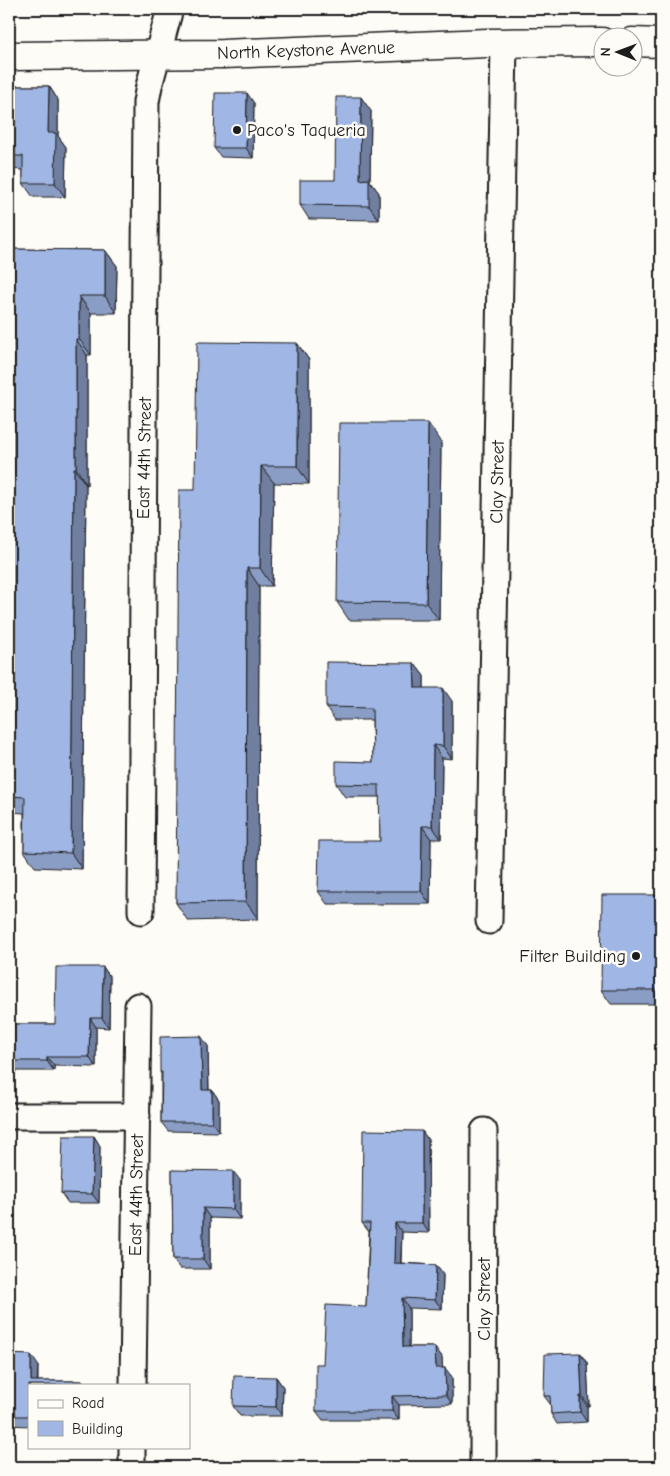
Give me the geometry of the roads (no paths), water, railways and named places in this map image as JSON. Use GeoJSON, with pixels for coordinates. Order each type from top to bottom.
{"type":"FeatureCollection","features":[{"type":"Feature","properties":{"kind":"main road","name":"North Keystone Avenue"},"geometry":{"type":"LineString","coordinates":[[9,56],[334,50],[504,43],[592,42]]}},
{"type":"Feature","properties":{"kind":"main road"},"geometry":{"type":"LineString","coordinates":[[642,42],[661,43]]}},
{"type":"Feature","properties":{"kind":"street","name":"East 44th Street"},"geometry":{"type":"LineString","coordinates":[[141,911],[146,102],[170,9]]}},
{"type":"Feature","properties":{"kind":"street","name":"Clay Street"},"geometry":{"type":"LineString","coordinates":[[490,921],[504,43]]}},
{"type":"Feature","properties":{"kind":"street","name":"East 44th Street"},"geometry":{"type":"LineString","coordinates":[[133,1384],[138,1006]]}},
{"type":"Feature","properties":{"kind":"street"},"geometry":{"type":"LineString","coordinates":[[9,1116],[137,1116]]}},
{"type":"Feature","properties":{"kind":"street","name":"Clay Street"},"geometry":{"type":"LineString","coordinates":[[483,1467],[484,1130]]}},
{"type":"Feature","properties":{"kind":"street"},"geometry":{"type":"LineString","coordinates":[[132,1448],[132,1467]]}},
{"type":"Feature","properties":{"kind":"place","name":"Paco's Taqueria"},"geometry":{"type":"Point","coordinates":[237,130]}},
{"type":"Feature","properties":{"kind":"place","name":"Filter Building"},"geometry":{"type":"Point","coordinates":[636,956]}}]}
